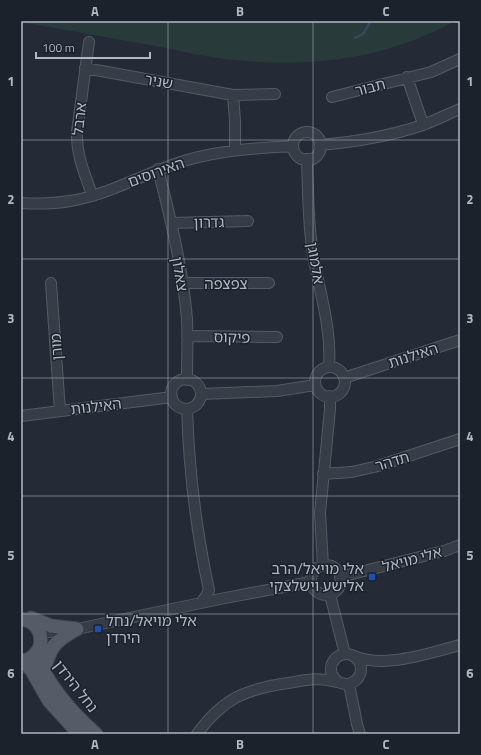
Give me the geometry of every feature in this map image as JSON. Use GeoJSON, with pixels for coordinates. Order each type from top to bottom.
{"type":"FeatureCollection","features":[{"type":"Feature","properties":{"kind":"main road"},"geometry":{"type":"LineString","coordinates":[[21,610],[26,616],[39,623],[77,629]]}},
{"type":"Feature","properties":{"kind":"main road"},"geometry":{"type":"LineString","coordinates":[[21,619],[30,621],[34,624],[40,633],[41,644],[32,657],[22,660]]}},
{"type":"Feature","properties":{"kind":"main road"},"geometry":{"type":"LineString","coordinates":[[43,672],[52,648],[62,637],[77,629]]}},
{"type":"Feature","properties":{"kind":"main road","name":"נחל הירדן"},"geometry":{"type":"LineString","coordinates":[[35,654],[43,672],[57,692],[96,734]]}},
{"type":"Feature","properties":{"kind":"main road","name":"נחל הירדן"},"geometry":{"type":"LineString","coordinates":[[22,660],[32,672],[49,701],[79,734]]}},
{"type":"Feature","properties":{"kind":"street","name":"ארבל"},"geometry":{"type":"LineString","coordinates":[[89,42],[77,132],[77,144],[80,160],[92,195]]}},
{"type":"Feature","properties":{"kind":"street","name":"תבור"},"geometry":{"type":"LineString","coordinates":[[332,97],[430,72],[460,59]]}},
{"type":"Feature","properties":{"kind":"street","name":"שניר"},"geometry":{"type":"LineString","coordinates":[[85,68],[233,95],[275,94]]}},
{"type":"Feature","properties":{"kind":"street"},"geometry":{"type":"LineString","coordinates":[[407,77],[423,124]]}},
{"type":"Feature","properties":{"kind":"street"},"geometry":{"type":"LineString","coordinates":[[233,95],[235,150]]}},
{"type":"Feature","properties":{"kind":"street"},"geometry":{"type":"LineString","coordinates":[[320,145],[384,136],[423,124],[460,109]]}},
{"type":"Feature","properties":{"kind":"street"},"geometry":{"type":"LineString","coordinates":[[306,132],[317,136],[320,141],[320,145],[318,153],[315,157],[307,159],[300,158],[296,155],[293,146],[294,140],[297,136],[306,132]]}},
{"type":"Feature","properties":{"kind":"street","name":"האירוסים"},"geometry":{"type":"LineString","coordinates":[[21,203],[40,204],[70,201],[92,195],[158,169],[188,160],[235,150],[293,146]]}},
{"type":"Feature","properties":{"kind":"street","name":"אלמוגן"},"geometry":{"type":"LineString","coordinates":[[307,159],[309,220],[312,249],[328,330],[329,367]]}},
{"type":"Feature","properties":{"kind":"street","name":"צאלון"},"geometry":{"type":"LineString","coordinates":[[158,169],[171,223],[187,319],[187,380]]}},
{"type":"Feature","properties":{"kind":"street","name":"גדרון"},"geometry":{"type":"LineString","coordinates":[[171,223],[248,221]]}},
{"type":"Feature","properties":{"kind":"street","name":"מורן"},"geometry":{"type":"LineString","coordinates":[[52,283],[60,411]]}},
{"type":"Feature","properties":{"kind":"street","name":"צפצפה"},"geometry":{"type":"LineString","coordinates":[[182,283],[270,283]]}},
{"type":"Feature","properties":{"kind":"street","name":"פיקוס"},"geometry":{"type":"LineString","coordinates":[[187,336],[278,337]]}},
{"type":"Feature","properties":{"kind":"street","name":"האילנות"},"geometry":{"type":"LineString","coordinates":[[344,378],[460,340]]}},
{"type":"Feature","properties":{"kind":"street"},"geometry":{"type":"LineString","coordinates":[[329,367],[333,367],[340,371],[344,378],[344,386],[340,392],[330,396],[319,392],[315,385],[318,373],[329,367]]}},
{"type":"Feature","properties":{"kind":"street"},"geometry":{"type":"LineString","coordinates":[[187,380],[196,383],[199,386],[201,394],[199,402],[196,406],[187,409],[181,408],[173,402],[172,396],[174,387],[177,383],[187,380]]}},
{"type":"Feature","properties":{"kind":"street"},"geometry":{"type":"LineString","coordinates":[[201,394],[277,391],[315,385]]}},
{"type":"Feature","properties":{"kind":"street","name":"האילנות"},"geometry":{"type":"LineString","coordinates":[[21,416],[172,396]]}},
{"type":"Feature","properties":{"kind":"street"},"geometry":{"type":"LineString","coordinates":[[323,566],[320,514],[330,396]]}},
{"type":"Feature","properties":{"kind":"street"},"geometry":{"type":"LineString","coordinates":[[187,409],[193,495],[200,548],[208,590],[201,603]]}},
{"type":"Feature","properties":{"kind":"street","name":"תדהר"},"geometry":{"type":"LineString","coordinates":[[323,474],[352,472],[378,466],[460,440]]}},
{"type":"Feature","properties":{"kind":"street","name":"אלי מויאל"},"geometry":{"type":"LineString","coordinates":[[340,577],[460,546]]}},
{"type":"Feature","properties":{"kind":"street"},"geometry":{"type":"LineString","coordinates":[[310,582],[315,570],[323,566],[336,569],[340,577],[340,585],[330,595]]}},
{"type":"Feature","properties":{"kind":"street"},"geometry":{"type":"LineString","coordinates":[[310,582],[318,592],[330,595]]}},
{"type":"Feature","properties":{"kind":"street"},"geometry":{"type":"LineString","coordinates":[[40,633],[77,629],[310,582]]}},
{"type":"Feature","properties":{"kind":"street"},"geometry":{"type":"LineString","coordinates":[[208,590],[220,599]]}},
{"type":"Feature","properties":{"kind":"street"},"geometry":{"type":"LineString","coordinates":[[330,595],[349,655],[361,665],[360,675],[353,682]]}},
{"type":"Feature","properties":{"kind":"street"},"geometry":{"type":"LineString","coordinates":[[304,680],[326,669],[336,657],[349,655],[363,660],[384,662],[422,655],[460,645]]}},
{"type":"Feature","properties":{"kind":"street"},"geometry":{"type":"LineString","coordinates":[[333,661],[331,673],[337,682]]}},
{"type":"Feature","properties":{"kind":"street"},"geometry":{"type":"LineString","coordinates":[[197,734],[207,720],[231,700],[253,689],[304,680],[323,679],[342,684],[353,682],[366,671],[384,662]]}},
{"type":"Feature","properties":{"kind":"street"},"geometry":{"type":"LineString","coordinates":[[353,682],[357,724],[360,734]]}},
{"type":"Feature","properties":{"kind":"shaded area"},"geometry":{"type":"Polygon","coordinates":[[[21,21],[455,21],[429,34],[376,52],[348,58],[292,63],[215,58],[21,21]]]}},
{"type":"Feature","properties":{"kind":"waterway"},"geometry":{"type":"LineString","coordinates":[[355,38],[363,34],[371,21]]}},
{"type":"Feature","properties":{"kind":"place","name":"אלי מויאל/הרב אלישע וישלצקי"},"geometry":{"type":"Point","coordinates":[372,577]}},
{"type":"Feature","properties":{"kind":"place","name":"אלי מויאל/נחל הירדן"},"geometry":{"type":"Point","coordinates":[98,629]}}]}
